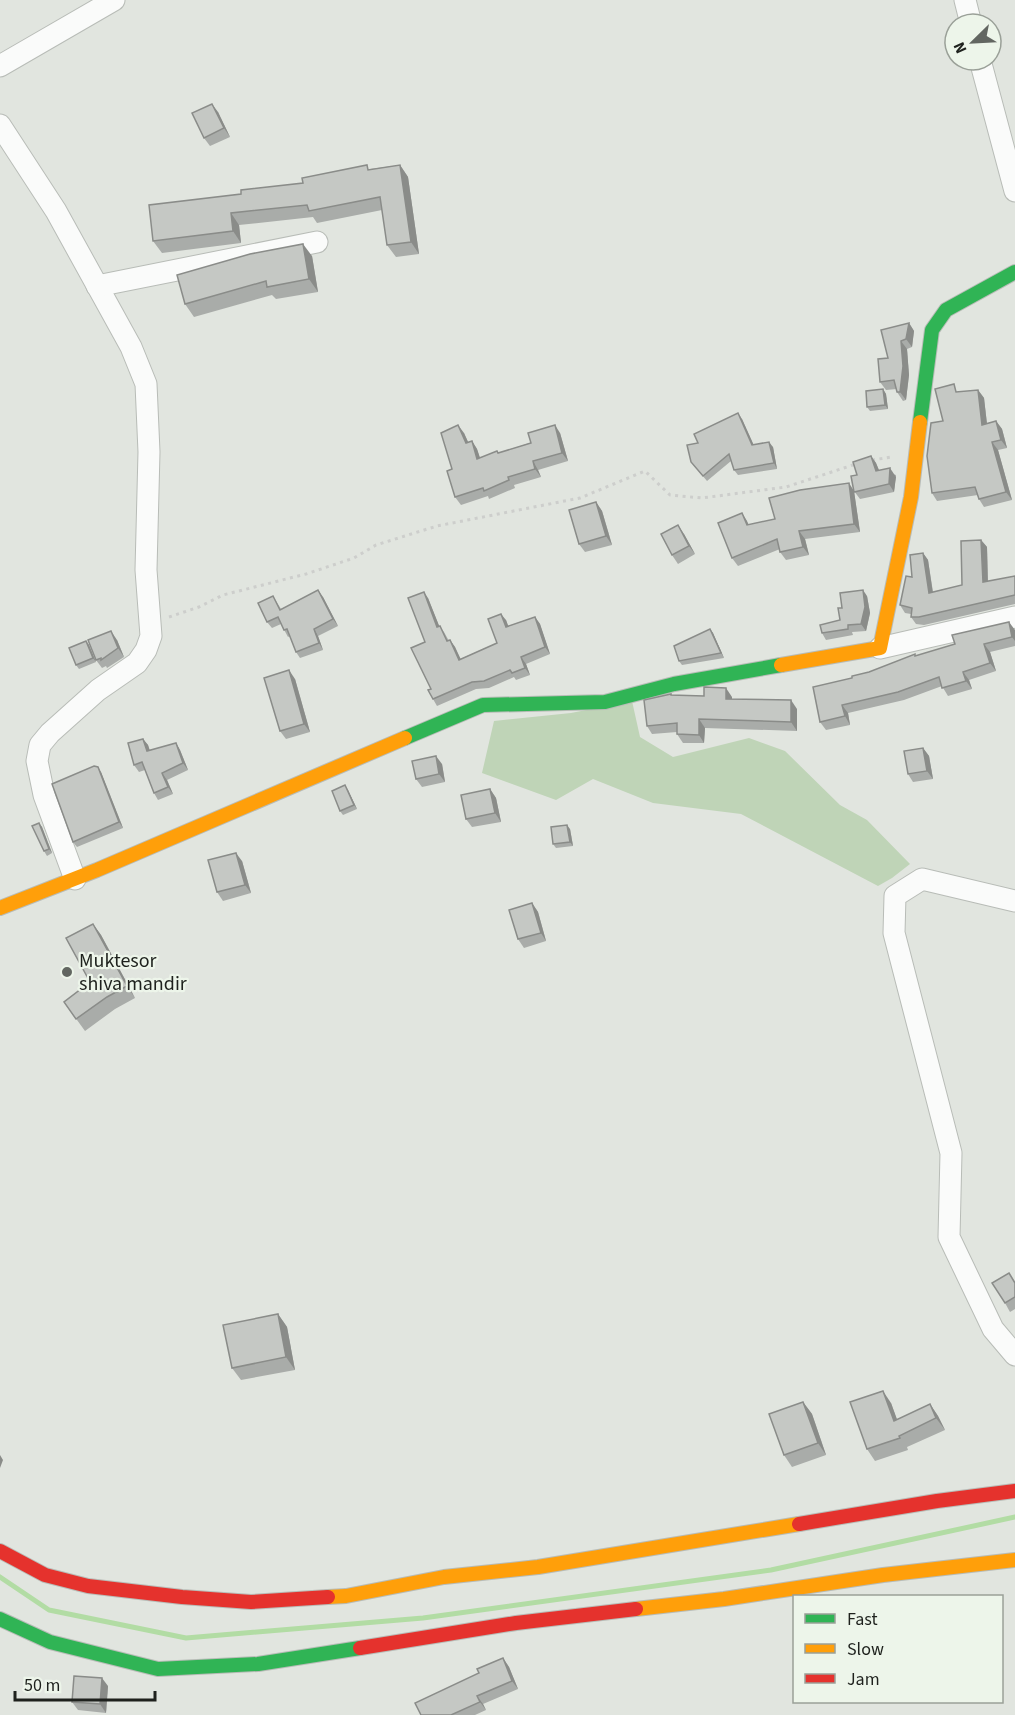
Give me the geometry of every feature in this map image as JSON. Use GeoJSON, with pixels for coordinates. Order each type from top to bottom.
{"type":"FeatureCollection","features":[{"type":"Feature","properties":{"kind":"main road"},"geometry":{"type":"LineString","coordinates":[[0,908],[75,879],[483,705],[605,702],[674,684],[880,648],[911,497],[932,330],[946,310],[1015,272]]}},
{"type":"Feature","properties":{"kind":"main road"},"geometry":{"type":"LineString","coordinates":[[0,1551],[45,1575],[88,1586],[182,1598],[252,1602],[346,1596],[444,1577],[538,1567],[937,1501],[1015,1491]]}},
{"type":"Feature","properties":{"kind":"main road"},"geometry":{"type":"LineString","coordinates":[[0,1619],[50,1642],[158,1669],[258,1664],[516,1623],[724,1599],[883,1575],[1015,1560]]}},
{"type":"Feature","properties":{"kind":"street"},"geometry":{"type":"LineString","coordinates":[[0,66],[114,0]]}},
{"type":"Feature","properties":{"kind":"street"},"geometry":{"type":"LineString","coordinates":[[983,72],[1015,191]]}},
{"type":"Feature","properties":{"kind":"street"},"geometry":{"type":"LineString","coordinates":[[0,124],[56,211],[131,347],[146,384],[149,452],[146,570],[151,636],[146,650],[137,663],[92,696],[50,733],[40,745],[37,761],[44,795],[75,879]]}},
{"type":"Feature","properties":{"kind":"street"},"geometry":{"type":"LineString","coordinates":[[97,286],[317,242]]}},
{"type":"Feature","properties":{"kind":"street"},"geometry":{"type":"LineString","coordinates":[[880,648],[1015,617]]}},
{"type":"Feature","properties":{"kind":"street"},"geometry":{"type":"LineString","coordinates":[[1015,901],[922,879],[896,896],[894,933],[951,1153],[949,1237],[993,1329],[1015,1355]]}},
{"type":"Feature","properties":{"kind":"path"},"geometry":{"type":"LineString","coordinates":[[151,625],[199,607],[223,595],[281,582],[354,558],[393,540],[460,520],[580,498],[645,471],[670,495],[702,498],[786,487],[831,471],[883,457],[917,457]]}},
{"type":"Feature","properties":{"kind":"green space"},"geometry":{"type":"Polygon","coordinates":[[[632,701],[640,737],[673,757],[749,738],[785,751],[840,805],[867,820],[910,864],[878,886],[741,814],[653,803],[593,779],[556,800],[482,773],[494,721],[571,713],[632,701]]]}},
{"type":"Feature","properties":{"kind":"building"},"geometry":{"type":"Polygon","coordinates":[[[212,104],[224,128],[204,138],[192,113],[212,104]]]}},
{"type":"Feature","properties":{"kind":"building"},"geometry":{"type":"Polygon","coordinates":[[[367,165],[368,170],[400,165],[411,242],[387,245],[380,197],[309,211],[307,205],[231,213],[233,231],[153,241],[149,205],[241,194],[241,190],[303,183],[302,178],[367,165]]]}},
{"type":"Feature","properties":{"kind":"building"},"geometry":{"type":"Polygon","coordinates":[[[303,244],[309,279],[267,287],[266,281],[185,304],[177,275],[250,254],[303,244]]]}},
{"type":"Feature","properties":{"kind":"building"},"geometry":{"type":"Polygon","coordinates":[[[909,323],[906,339],[901,341],[903,366],[900,392],[897,392],[894,380],[880,382],[878,359],[888,358],[881,330],[909,323]]]}},
{"type":"Feature","properties":{"kind":"building"},"geometry":{"type":"Polygon","coordinates":[[[954,384],[956,392],[978,390],[982,425],[996,421],[1001,440],[992,442],[1006,492],[979,499],[975,487],[932,493],[927,456],[931,423],[943,421],[935,389],[954,384]]]}},
{"type":"Feature","properties":{"kind":"building"},"geometry":{"type":"Polygon","coordinates":[[[883,389],[885,405],[867,407],[866,391],[883,389]]]}},
{"type":"Feature","properties":{"kind":"building"},"geometry":{"type":"Polygon","coordinates":[[[738,413],[752,445],[769,442],[774,463],[734,470],[729,454],[703,476],[691,462],[687,445],[698,443],[694,434],[738,413]]]}},
{"type":"Feature","properties":{"kind":"building"},"geometry":{"type":"Polygon","coordinates":[[[458,425],[466,443],[472,441],[477,459],[497,451],[498,453],[531,443],[528,433],[555,425],[562,453],[533,461],[535,469],[508,477],[509,480],[484,491],[483,488],[455,497],[447,471],[452,469],[441,433],[458,425]]]}},
{"type":"Feature","properties":{"kind":"building"},"geometry":{"type":"Polygon","coordinates":[[[871,456],[876,471],[890,468],[889,484],[854,492],[851,476],[857,475],[853,462],[871,456]]]}},
{"type":"Feature","properties":{"kind":"building"},"geometry":{"type":"Polygon","coordinates":[[[849,483],[854,524],[799,531],[803,547],[780,552],[777,539],[732,558],[718,523],[742,513],[747,525],[775,519],[769,498],[800,490],[849,483]]]}},
{"type":"Feature","properties":{"kind":"building"},"geometry":{"type":"Polygon","coordinates":[[[596,502],[606,536],[579,544],[569,510],[596,502]]]}},
{"type":"Feature","properties":{"kind":"building"},"geometry":{"type":"Polygon","coordinates":[[[678,525],[689,546],[672,555],[661,534],[678,525]]]}},
{"type":"Feature","properties":{"kind":"building"},"geometry":{"type":"Polygon","coordinates":[[[981,540],[983,582],[1015,576],[1015,595],[911,617],[912,608],[900,605],[906,576],[912,577],[910,555],[923,553],[929,593],[962,585],[961,541],[981,540]]]}},
{"type":"Feature","properties":{"kind":"building"},"geometry":{"type":"Polygon","coordinates":[[[318,590],[333,619],[314,629],[319,643],[296,652],[287,629],[284,630],[278,617],[267,622],[258,603],[273,596],[280,610],[318,590]]]}},
{"type":"Feature","properties":{"kind":"building"},"geometry":{"type":"Polygon","coordinates":[[[863,590],[865,607],[861,624],[848,625],[848,629],[822,633],[820,625],[840,620],[838,608],[842,608],[840,593],[863,590]]]}},
{"type":"Feature","properties":{"kind":"building"},"geometry":{"type":"Polygon","coordinates":[[[424,592],[437,627],[440,626],[447,641],[450,640],[459,660],[497,643],[488,619],[501,614],[506,627],[535,617],[545,647],[521,657],[525,668],[512,673],[510,670],[484,681],[472,682],[433,699],[428,690],[431,689],[411,648],[425,642],[408,598],[424,592]]]}},
{"type":"Feature","properties":{"kind":"building"},"geometry":{"type":"Polygon","coordinates":[[[1009,622],[1012,637],[984,644],[990,663],[963,672],[966,681],[942,688],[939,677],[898,692],[842,705],[845,716],[820,722],[813,687],[852,678],[852,676],[869,672],[915,654],[915,656],[955,644],[952,635],[1009,622]]]}},
{"type":"Feature","properties":{"kind":"building"},"geometry":{"type":"Polygon","coordinates":[[[710,629],[721,653],[679,661],[674,646],[710,629]]]}},
{"type":"Feature","properties":{"kind":"building"},"geometry":{"type":"Polygon","coordinates":[[[111,631],[118,648],[101,660],[101,658],[96,660],[88,640],[111,631]]]}},
{"type":"Feature","properties":{"kind":"building"},"geometry":{"type":"Polygon","coordinates":[[[86,641],[93,658],[76,665],[69,648],[86,641]]]}},
{"type":"Feature","properties":{"kind":"building"},"geometry":{"type":"Polygon","coordinates":[[[289,670],[304,724],[280,731],[264,678],[289,670]]]}},
{"type":"Feature","properties":{"kind":"building"},"geometry":{"type":"Polygon","coordinates":[[[704,687],[726,688],[726,699],[791,700],[791,722],[699,719],[699,735],[677,734],[677,723],[647,726],[644,700],[671,694],[704,696],[704,687]]]}},
{"type":"Feature","properties":{"kind":"building"},"geometry":{"type":"Polygon","coordinates":[[[143,739],[147,751],[176,743],[183,763],[162,773],[168,787],[154,793],[142,762],[134,765],[128,743],[143,739]]]}},
{"type":"Feature","properties":{"kind":"building"},"geometry":{"type":"Polygon","coordinates":[[[923,748],[927,771],[908,774],[904,751],[923,748]]]}},
{"type":"Feature","properties":{"kind":"building"},"geometry":{"type":"Polygon","coordinates":[[[436,756],[439,774],[416,779],[412,761],[436,756]]]}},
{"type":"Feature","properties":{"kind":"building"},"geometry":{"type":"Polygon","coordinates":[[[94,766],[98,767],[119,822],[73,842],[52,784],[94,766]]]}},
{"type":"Feature","properties":{"kind":"building"},"geometry":{"type":"Polygon","coordinates":[[[345,785],[354,805],[340,811],[332,791],[345,785]]]}},
{"type":"Feature","properties":{"kind":"building"},"geometry":{"type":"Polygon","coordinates":[[[490,789],[495,813],[466,819],[461,795],[490,789]]]}},
{"type":"Feature","properties":{"kind":"building"},"geometry":{"type":"Polygon","coordinates":[[[39,823],[49,849],[44,851],[32,826],[39,823]]]}},
{"type":"Feature","properties":{"kind":"building"},"geometry":{"type":"Polygon","coordinates":[[[567,825],[570,842],[553,844],[551,827],[567,825]]]}},
{"type":"Feature","properties":{"kind":"building"},"geometry":{"type":"Polygon","coordinates":[[[236,853],[245,885],[217,892],[208,860],[236,853]]]}},
{"type":"Feature","properties":{"kind":"building"},"geometry":{"type":"Polygon","coordinates":[[[532,903],[541,933],[518,939],[509,910],[532,903]]]}},
{"type":"Feature","properties":{"kind":"building"},"geometry":{"type":"Polygon","coordinates":[[[93,924],[127,986],[76,1019],[64,1002],[90,982],[66,938],[93,924]]]}},
{"type":"Feature","properties":{"kind":"building"},"geometry":{"type":"Polygon","coordinates":[[[1009,1273],[1015,1283],[1015,1297],[1005,1303],[992,1283],[1009,1273]]]}},
{"type":"Feature","properties":{"kind":"building"},"geometry":{"type":"Polygon","coordinates":[[[278,1314],[286,1357],[232,1368],[223,1325],[278,1314]]]}},
{"type":"Feature","properties":{"kind":"building"},"geometry":{"type":"Polygon","coordinates":[[[883,1391],[894,1421],[930,1404],[936,1418],[899,1436],[900,1438],[867,1449],[850,1402],[883,1391]]]}},
{"type":"Feature","properties":{"kind":"building"},"geometry":{"type":"Polygon","coordinates":[[[803,1402],[818,1443],[784,1455],[769,1414],[803,1402]]]}},
{"type":"Feature","properties":{"kind":"building"},"geometry":{"type":"Polygon","coordinates":[[[503,1658],[512,1681],[477,1696],[480,1702],[451,1715],[421,1715],[415,1703],[479,1673],[477,1669],[503,1658]]]}},
{"type":"Feature","properties":{"kind":"building"},"geometry":{"type":"Polygon","coordinates":[[[74,1676],[102,1678],[100,1704],[72,1702],[74,1676]]]}},
{"type":"Feature","properties":{"kind":"waterway"},"geometry":{"type":"LineString","coordinates":[[0,1577],[49,1610],[186,1638],[423,1618],[771,1570],[1015,1517]]}},
{"type":"Feature","properties":{"kind":"traffic: fast"},"geometry":{"type":"LineString","coordinates":[[920,422],[932,330],[946,310],[1015,272]]}},
{"type":"Feature","properties":{"kind":"traffic: fast"},"geometry":{"type":"LineString","coordinates":[[405,738],[483,705],[605,702],[674,684],[781,665]]}},
{"type":"Feature","properties":{"kind":"traffic: fast"},"geometry":{"type":"LineString","coordinates":[[0,1619],[50,1642],[158,1669],[258,1664],[360,1648]]}},
{"type":"Feature","properties":{"kind":"traffic: slow"},"geometry":{"type":"LineString","coordinates":[[781,665],[880,648],[911,497],[920,422]]}},
{"type":"Feature","properties":{"kind":"traffic: slow"},"geometry":{"type":"LineString","coordinates":[[0,908],[97,870],[405,738]]}},
{"type":"Feature","properties":{"kind":"traffic: slow"},"geometry":{"type":"LineString","coordinates":[[328,1597],[346,1596],[444,1577],[538,1567],[799,1524]]}},
{"type":"Feature","properties":{"kind":"traffic: slow"},"geometry":{"type":"LineString","coordinates":[[636,1609],[724,1599],[883,1575],[1015,1560]]}},
{"type":"Feature","properties":{"kind":"traffic: jam"},"geometry":{"type":"LineString","coordinates":[[799,1524],[937,1501],[1015,1491]]}},
{"type":"Feature","properties":{"kind":"traffic: jam"},"geometry":{"type":"LineString","coordinates":[[0,1551],[45,1575],[88,1586],[251,1602],[328,1597]]}},
{"type":"Feature","properties":{"kind":"traffic: jam"},"geometry":{"type":"LineString","coordinates":[[360,1648],[516,1623],[636,1609]]}},
{"type":"Feature","properties":{"kind":"place","name":"Muktesor shiva mandir"},"geometry":{"type":"Point","coordinates":[67,972]}}]}
